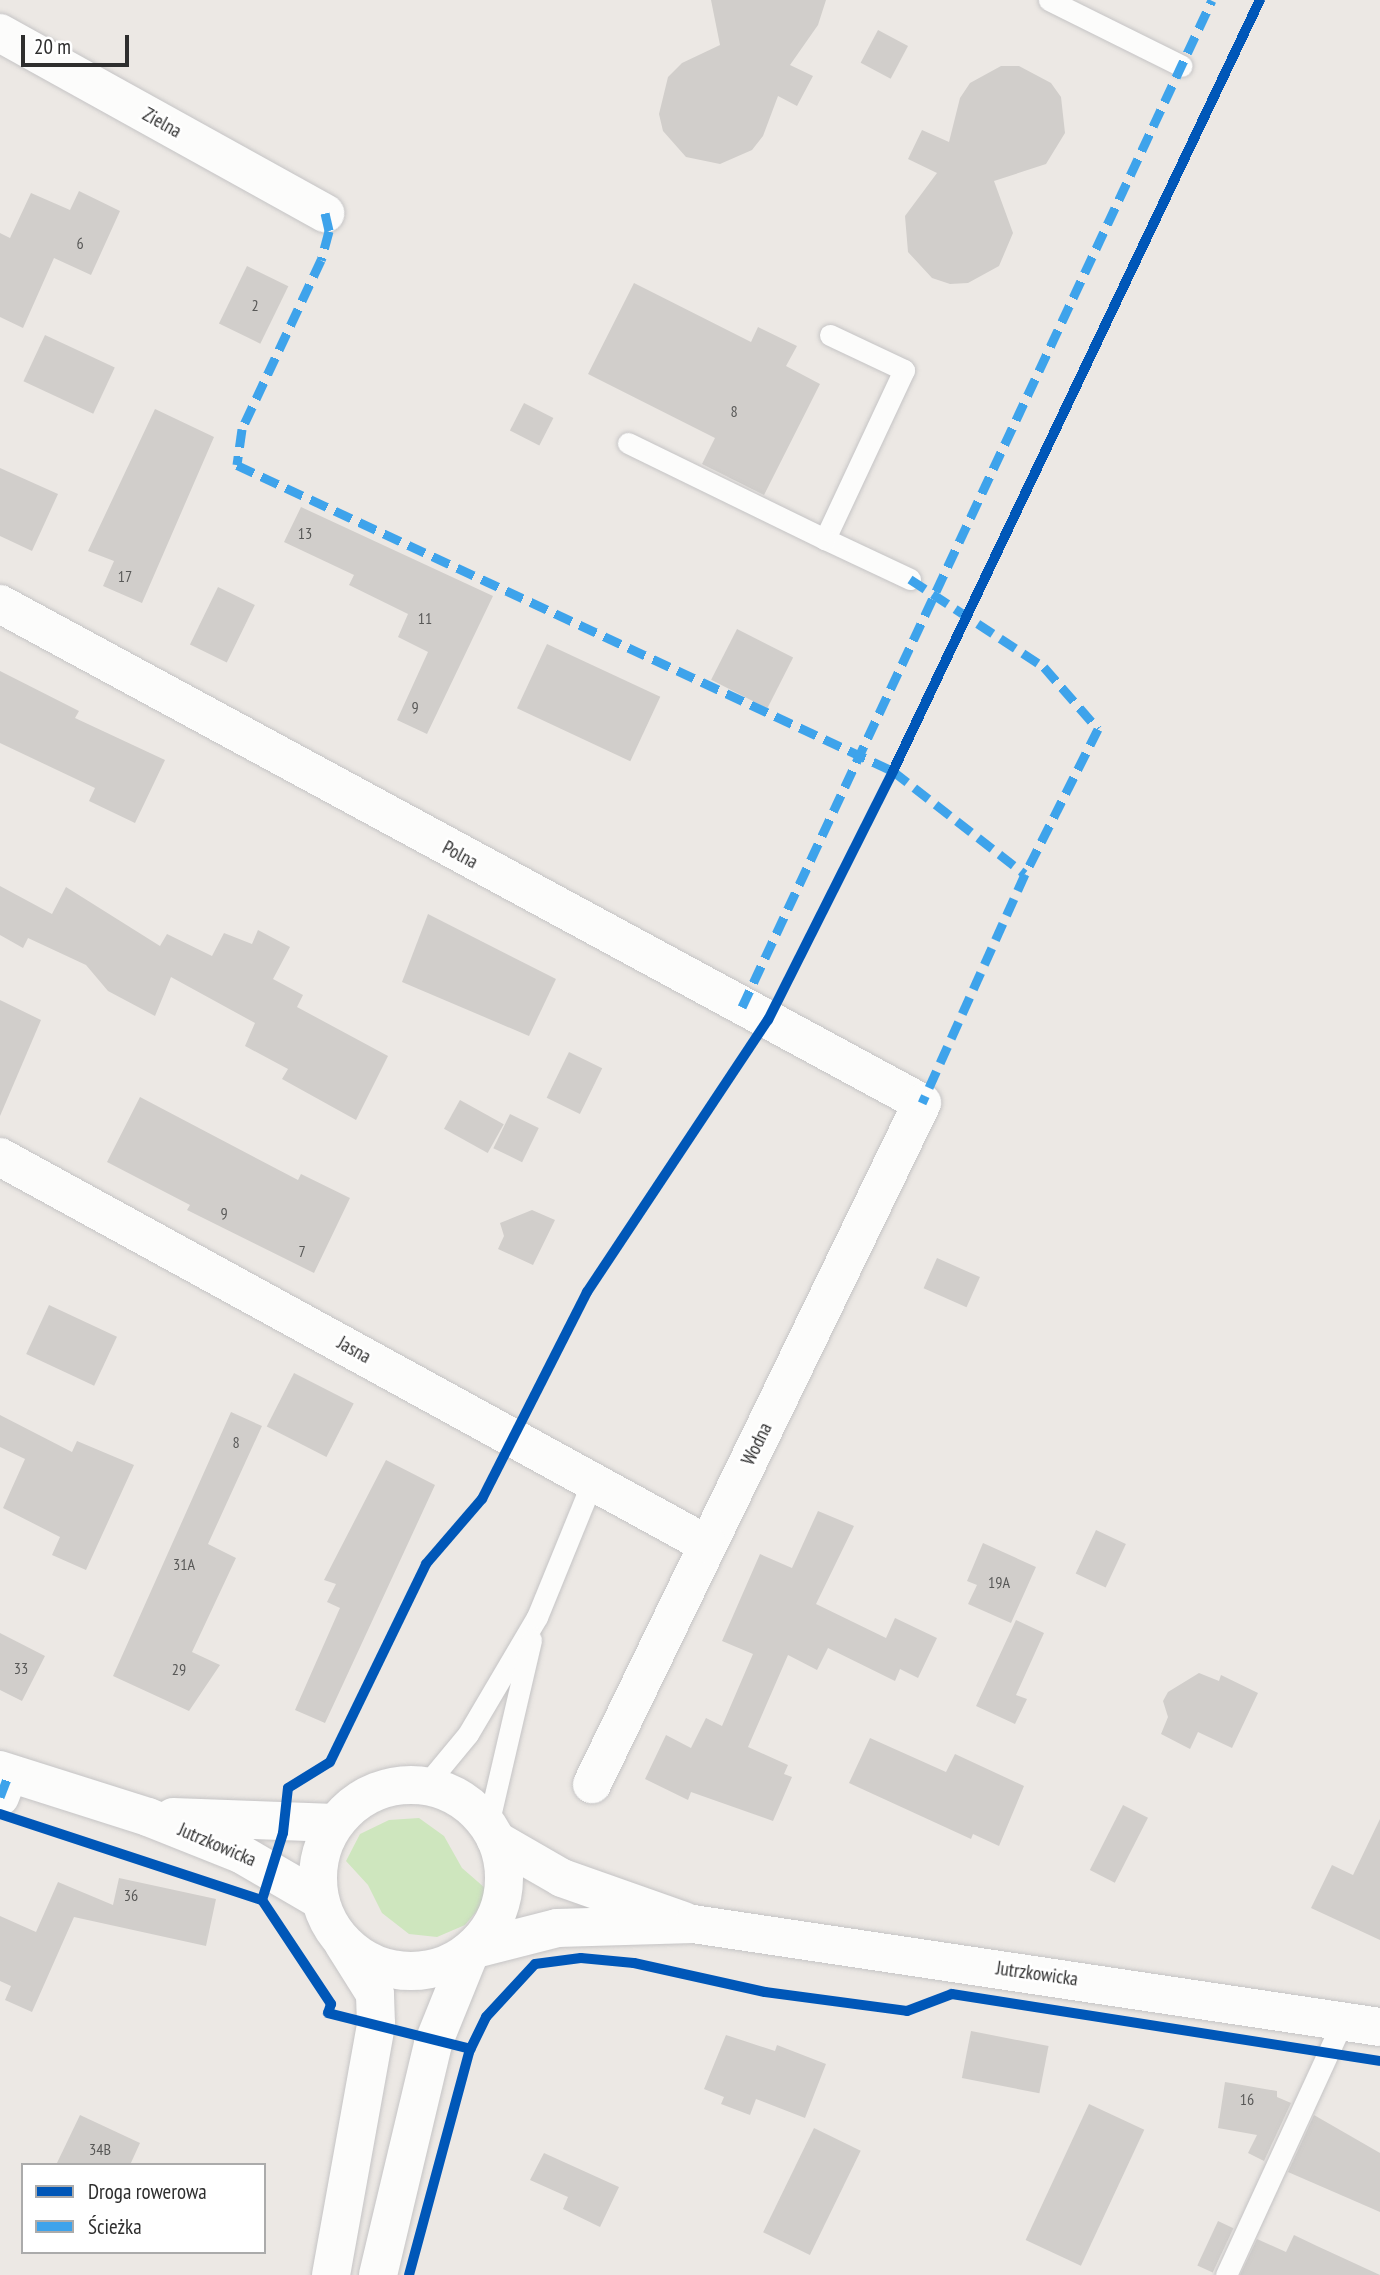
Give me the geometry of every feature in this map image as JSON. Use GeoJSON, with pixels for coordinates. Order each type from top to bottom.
{"type":"FeatureCollection","features":[{"type":"Feature","properties":{"kind":"street","name":"Zielna"},"geometry":{"type":"LineString","coordinates":[[0,33],[325,213]]}},
{"type":"Feature","properties":{"kind":"street","name":"Polna"},"geometry":{"type":"LineString","coordinates":[[0,604],[922,1103]]}},
{"type":"Feature","properties":{"kind":"street","name":"Wodna"},"geometry":{"type":"LineString","coordinates":[[592,1784],[922,1103]]}},
{"type":"Feature","properties":{"kind":"street","name":"Jasna"},"geometry":{"type":"LineString","coordinates":[[0,1157],[708,1545]]}},
{"type":"Feature","properties":{"kind":"street","name":"Jutrzkowicka"},"geometry":{"type":"LineString","coordinates":[[3,1780],[148,1817],[261,1863],[320,1900]]}},
{"type":"Feature","properties":{"kind":"street"},"geometry":{"type":"LineString","coordinates":[[331,2275],[376,2031],[375,1994],[343,1943],[320,1900],[323,1847],[335,1824],[375,1792],[425,1786],[449,1793],[492,1833],[504,1869],[502,1899],[491,1927],[471,1950],[447,1965],[401,1971],[366,1961],[343,1943]]}},
{"type":"Feature","properties":{"kind":"street","name":"Jutrzkowicka"},"geometry":{"type":"LineString","coordinates":[[148,1817],[335,1824]]}},
{"type":"Feature","properties":{"kind":"street","name":"Jutrzkowicka"},"geometry":{"type":"LineString","coordinates":[[492,1833],[562,1878],[692,1924]]}},
{"type":"Feature","properties":{"kind":"street","name":"Jutrzkowicka"},"geometry":{"type":"LineString","coordinates":[[471,1950],[557,1928],[692,1924],[1362,2024]]}},
{"type":"Feature","properties":{"kind":"street"},"geometry":{"type":"LineString","coordinates":[[378,2275],[433,2044],[471,1950]]}},
{"type":"Feature","properties":{"kind":"lane"},"geometry":{"type":"LineString","coordinates":[[1049,0],[1182,66]]}},
{"type":"Feature","properties":{"kind":"lane"},"geometry":{"type":"LineString","coordinates":[[825,539],[904,370],[830,335]]}},
{"type":"Feature","properties":{"kind":"lane"},"geometry":{"type":"LineString","coordinates":[[628,443],[910,579]]}},
{"type":"Feature","properties":{"kind":"lane"},"geometry":{"type":"LineString","coordinates":[[425,1786],[468,1734],[537,1617],[592,1482]]}},
{"type":"Feature","properties":{"kind":"lane"},"geometry":{"type":"LineString","coordinates":[[492,1833],[537,1617]]}},
{"type":"Feature","properties":{"kind":"lane"},"geometry":{"type":"LineString","coordinates":[[1226,2275],[1362,2024]]}},
{"type":"Feature","properties":{"kind":"green space"},"geometry":{"type":"Polygon","coordinates":[[[419,1818],[444,1836],[462,1868],[485,1888],[481,1906],[465,1925],[437,1937],[409,1934],[382,1913],[368,1885],[346,1861],[360,1834],[389,1820],[419,1818]]]}},
{"type":"Feature","properties":{"kind":"building"},"geometry":{"type":"Polygon","coordinates":[[[711,0],[826,0],[818,25],[790,65],[813,76],[797,106],[778,96],[763,136],[752,150],[720,164],[686,157],[663,131],[659,114],[668,77],[682,63],[720,45],[711,0]]]}},
{"type":"Feature","properties":{"kind":"building"},"geometry":{"type":"Polygon","coordinates":[[[878,30],[908,46],[891,79],[861,63],[878,30]]]}},
{"type":"Feature","properties":{"kind":"building"},"geometry":{"type":"Polygon","coordinates":[[[1001,66],[1019,66],[1051,83],[1061,97],[1065,133],[1046,164],[994,181],[1013,233],[999,266],[968,283],[950,284],[932,278],[908,252],[905,216],[937,173],[908,159],[922,130],[949,142],[960,98],[970,83],[1001,66]]]}},
{"type":"Feature","properties":{"kind":"building"},"geometry":{"type":"Polygon","coordinates":[[[79,191],[120,211],[91,275],[54,258],[23,328],[0,317],[0,233],[10,238],[31,193],[70,210],[79,191]]]}},
{"type":"Feature","properties":{"kind":"building"},"geometry":{"type":"Polygon","coordinates":[[[247,266],[288,286],[260,344],[219,324],[247,266]]]}},
{"type":"Feature","properties":{"kind":"building"},"geometry":{"type":"Polygon","coordinates":[[[634,283],[751,342],[758,327],[797,346],[786,366],[820,384],[764,495],[702,464],[715,438],[588,374],[634,283]]]}},
{"type":"Feature","properties":{"kind":"building"},"geometry":{"type":"Polygon","coordinates":[[[45,335],[115,368],[93,414],[23,381],[45,335]]]}},
{"type":"Feature","properties":{"kind":"building"},"geometry":{"type":"Polygon","coordinates":[[[524,403],[553,418],[539,446],[510,431],[524,403]]]}},
{"type":"Feature","properties":{"kind":"building"},"geometry":{"type":"Polygon","coordinates":[[[155,409],[214,437],[142,603],[103,586],[114,561],[88,551],[155,409]]]}},
{"type":"Feature","properties":{"kind":"building"},"geometry":{"type":"Polygon","coordinates":[[[0,468],[58,494],[32,551],[0,536],[0,468]]]}},
{"type":"Feature","properties":{"kind":"building"},"geometry":{"type":"Polygon","coordinates":[[[301,507],[493,596],[427,734],[397,720],[428,652],[398,637],[408,614],[349,585],[354,575],[284,542],[301,507]]]}},
{"type":"Feature","properties":{"kind":"building"},"geometry":{"type":"Polygon","coordinates":[[[218,587],[255,605],[227,662],[190,645],[218,587]]]}},
{"type":"Feature","properties":{"kind":"building"},"geometry":{"type":"Polygon","coordinates":[[[737,629],[793,658],[767,708],[711,680],[737,629]]]}},
{"type":"Feature","properties":{"kind":"building"},"geometry":{"type":"Polygon","coordinates":[[[547,644],[660,697],[630,761],[517,708],[547,644]]]}},
{"type":"Feature","properties":{"kind":"building"},"geometry":{"type":"Polygon","coordinates":[[[0,671],[79,711],[75,718],[165,760],[135,823],[89,801],[95,788],[0,743],[0,671]]]}},
{"type":"Feature","properties":{"kind":"building"},"geometry":{"type":"Polygon","coordinates":[[[0,886],[52,914],[66,887],[160,946],[167,934],[212,956],[224,933],[252,944],[258,930],[290,947],[273,979],[303,995],[297,1007],[388,1056],[356,1120],[282,1079],[288,1069],[245,1046],[255,1023],[171,977],[155,1016],[108,991],[86,965],[28,938],[23,948],[0,935],[0,886]]]}},
{"type":"Feature","properties":{"kind":"building"},"geometry":{"type":"Polygon","coordinates":[[[428,914],[556,979],[529,1036],[402,982],[428,914]]]}},
{"type":"Feature","properties":{"kind":"building"},"geometry":{"type":"Polygon","coordinates":[[[0,1000],[41,1020],[0,1116],[0,1000]]]}},
{"type":"Feature","properties":{"kind":"building"},"geometry":{"type":"Polygon","coordinates":[[[569,1052],[602,1068],[580,1114],[547,1098],[569,1052]]]}},
{"type":"Feature","properties":{"kind":"building"},"geometry":{"type":"Polygon","coordinates":[[[140,1097],[298,1180],[301,1174],[350,1198],[314,1273],[187,1210],[190,1205],[107,1162],[140,1097]]]}},
{"type":"Feature","properties":{"kind":"building"},"geometry":{"type":"Polygon","coordinates":[[[460,1100],[504,1124],[488,1153],[444,1129],[460,1100]]]}},
{"type":"Feature","properties":{"kind":"building"},"geometry":{"type":"Polygon","coordinates":[[[510,1114],[539,1128],[522,1162],[493,1148],[510,1114]]]}},
{"type":"Feature","properties":{"kind":"building"},"geometry":{"type":"Polygon","coordinates":[[[532,1210],[555,1220],[533,1265],[498,1249],[504,1236],[500,1223],[532,1210]]]}},
{"type":"Feature","properties":{"kind":"building"},"geometry":{"type":"Polygon","coordinates":[[[937,1258],[980,1277],[967,1307],[924,1288],[937,1258]]]}},
{"type":"Feature","properties":{"kind":"building"},"geometry":{"type":"Polygon","coordinates":[[[49,1305],[117,1337],[94,1386],[26,1354],[49,1305]]]}},
{"type":"Feature","properties":{"kind":"building"},"geometry":{"type":"Polygon","coordinates":[[[294,1373],[354,1403],[326,1457],[267,1426],[294,1373]]]}},
{"type":"Feature","properties":{"kind":"building"},"geometry":{"type":"Polygon","coordinates":[[[231,1412],[262,1426],[208,1544],[236,1558],[192,1652],[220,1665],[189,1711],[113,1676],[231,1412]]]}},
{"type":"Feature","properties":{"kind":"building"},"geometry":{"type":"Polygon","coordinates":[[[0,1415],[72,1452],[77,1441],[134,1465],[86,1570],[52,1555],[60,1537],[3,1508],[25,1459],[0,1447],[0,1415]]]}},
{"type":"Feature","properties":{"kind":"building"},"geometry":{"type":"Polygon","coordinates":[[[386,1460],[435,1485],[325,1723],[295,1710],[340,1608],[327,1602],[336,1584],[324,1580],[386,1460]]]}},
{"type":"Feature","properties":{"kind":"building"},"geometry":{"type":"Polygon","coordinates":[[[818,1511],[854,1526],[816,1604],[886,1638],[895,1618],[937,1638],[918,1678],[900,1669],[895,1681],[828,1648],[817,1670],[788,1655],[748,1747],[788,1765],[784,1774],[792,1777],[773,1821],[691,1792],[688,1800],[645,1779],[666,1735],[691,1748],[706,1718],[722,1726],[753,1654],[722,1641],[760,1554],[792,1568],[818,1511]]]}},
{"type":"Feature","properties":{"kind":"building"},"geometry":{"type":"Polygon","coordinates":[[[1096,1530],[1126,1544],[1106,1587],[1076,1574],[1096,1530]]]}},
{"type":"Feature","properties":{"kind":"building"},"geometry":{"type":"Polygon","coordinates":[[[983,1543],[1036,1567],[1011,1623],[968,1604],[977,1585],[967,1581],[983,1543]]]}},
{"type":"Feature","properties":{"kind":"building"},"geometry":{"type":"Polygon","coordinates":[[[1016,1620],[1044,1633],[1016,1695],[1027,1699],[1015,1724],[976,1706],[1016,1620]]]}},
{"type":"Feature","properties":{"kind":"building"},"geometry":{"type":"Polygon","coordinates":[[[0,1633],[45,1656],[22,1701],[0,1690],[0,1633]]]}},
{"type":"Feature","properties":{"kind":"building"},"geometry":{"type":"Polygon","coordinates":[[[1199,1673],[1219,1681],[1221,1675],[1258,1693],[1232,1748],[1198,1732],[1190,1749],[1161,1734],[1168,1717],[1163,1701],[1168,1692],[1199,1673]]]}},
{"type":"Feature","properties":{"kind":"building"},"geometry":{"type":"Polygon","coordinates":[[[870,1738],[946,1772],[955,1754],[1024,1786],[999,1846],[973,1834],[971,1839],[849,1783],[870,1738]]]}},
{"type":"Feature","properties":{"kind":"building"},"geometry":{"type":"Polygon","coordinates":[[[1123,1805],[1148,1818],[1115,1883],[1090,1870],[1123,1805]]]}},
{"type":"Feature","properties":{"kind":"building"},"geometry":{"type":"Polygon","coordinates":[[[1380,1819],[1380,1940],[1311,1908],[1332,1865],[1353,1875],[1380,1819]]]}},
{"type":"Feature","properties":{"kind":"building"},"geometry":{"type":"Polygon","coordinates":[[[119,1878],[216,1899],[206,1946],[74,1917],[32,2012],[5,2000],[11,1986],[0,1981],[0,1916],[36,1932],[58,1882],[113,1905],[119,1878]]]}},
{"type":"Feature","properties":{"kind":"building"},"geometry":{"type":"Polygon","coordinates":[[[971,2031],[1049,2046],[1039,2093],[962,2078],[971,2031]]]}},
{"type":"Feature","properties":{"kind":"building"},"geometry":{"type":"Polygon","coordinates":[[[726,2035],[775,2051],[777,2045],[826,2064],[805,2118],[756,2099],[750,2115],[721,2104],[724,2097],[704,2089],[726,2035]]]}},
{"type":"Feature","properties":{"kind":"building"},"geometry":{"type":"Polygon","coordinates":[[[1225,2082],[1277,2091],[1277,2097],[1291,2103],[1264,2161],[1248,2153],[1257,2135],[1218,2128],[1225,2082]]]}},
{"type":"Feature","properties":{"kind":"building"},"geometry":{"type":"Polygon","coordinates":[[[1089,2104],[1144,2130],[1081,2266],[1026,2240],[1089,2104]]]}},
{"type":"Feature","properties":{"kind":"building"},"geometry":{"type":"Polygon","coordinates":[[[80,2115],[140,2143],[131,2163],[57,2163],[80,2115]]]}},
{"type":"Feature","properties":{"kind":"building"},"geometry":{"type":"Polygon","coordinates":[[[1314,2115],[1380,2153],[1380,2212],[1288,2172],[1314,2115]]]}},
{"type":"Feature","properties":{"kind":"building"},"geometry":{"type":"Polygon","coordinates":[[[814,2128],[861,2151],[810,2255],[763,2232],[814,2128]]]}},
{"type":"Feature","properties":{"kind":"building"},"geometry":{"type":"Polygon","coordinates":[[[544,2153],[619,2187],[600,2227],[563,2209],[568,2197],[530,2180],[544,2153]]]}},
{"type":"Feature","properties":{"kind":"building"},"geometry":{"type":"Polygon","coordinates":[[[1218,2221],[1233,2228],[1213,2273],[1197,2265],[1218,2221]]]}},
{"type":"Feature","properties":{"kind":"building"},"geometry":{"type":"Polygon","coordinates":[[[1294,2235],[1380,2275],[1240,2275],[1257,2239],[1286,2252],[1294,2235]]]}},
{"type":"Feature","properties":{"kind":"marked path"},"geometry":{"type":"LineString","coordinates":[[742,1007],[1212,0]]}},
{"type":"Feature","properties":{"kind":"marked path"},"geometry":{"type":"LineString","coordinates":[[325,213],[329,231],[321,260],[242,429],[237,465],[893,771],[1025,874]]}},
{"type":"Feature","properties":{"kind":"marked path"},"geometry":{"type":"LineString","coordinates":[[910,579],[1044,667],[1098,729],[1025,874],[922,1103]]}},
{"type":"Feature","properties":{"kind":"marked path"},"geometry":{"type":"LineString","coordinates":[[0,1797],[9,1774]]}},
{"type":"Feature","properties":{"kind":"cycle path"},"geometry":{"type":"LineString","coordinates":[[262,1900],[283,1833],[288,1788],[330,1762],[426,1564],[482,1499],[587,1292],[768,1020],[893,771],[1260,0]]}},
{"type":"Feature","properties":{"kind":"cycle path"},"geometry":{"type":"LineString","coordinates":[[0,1814],[262,1900],[331,2004],[328,2013],[471,2049]]}},
{"type":"Feature","properties":{"kind":"cycle path"},"geometry":{"type":"LineString","coordinates":[[409,2275],[469,2052],[486,2017],[535,1964],[581,1958],[634,1963],[765,1992],[907,2011],[952,1994],[1380,2061]]}}]}
